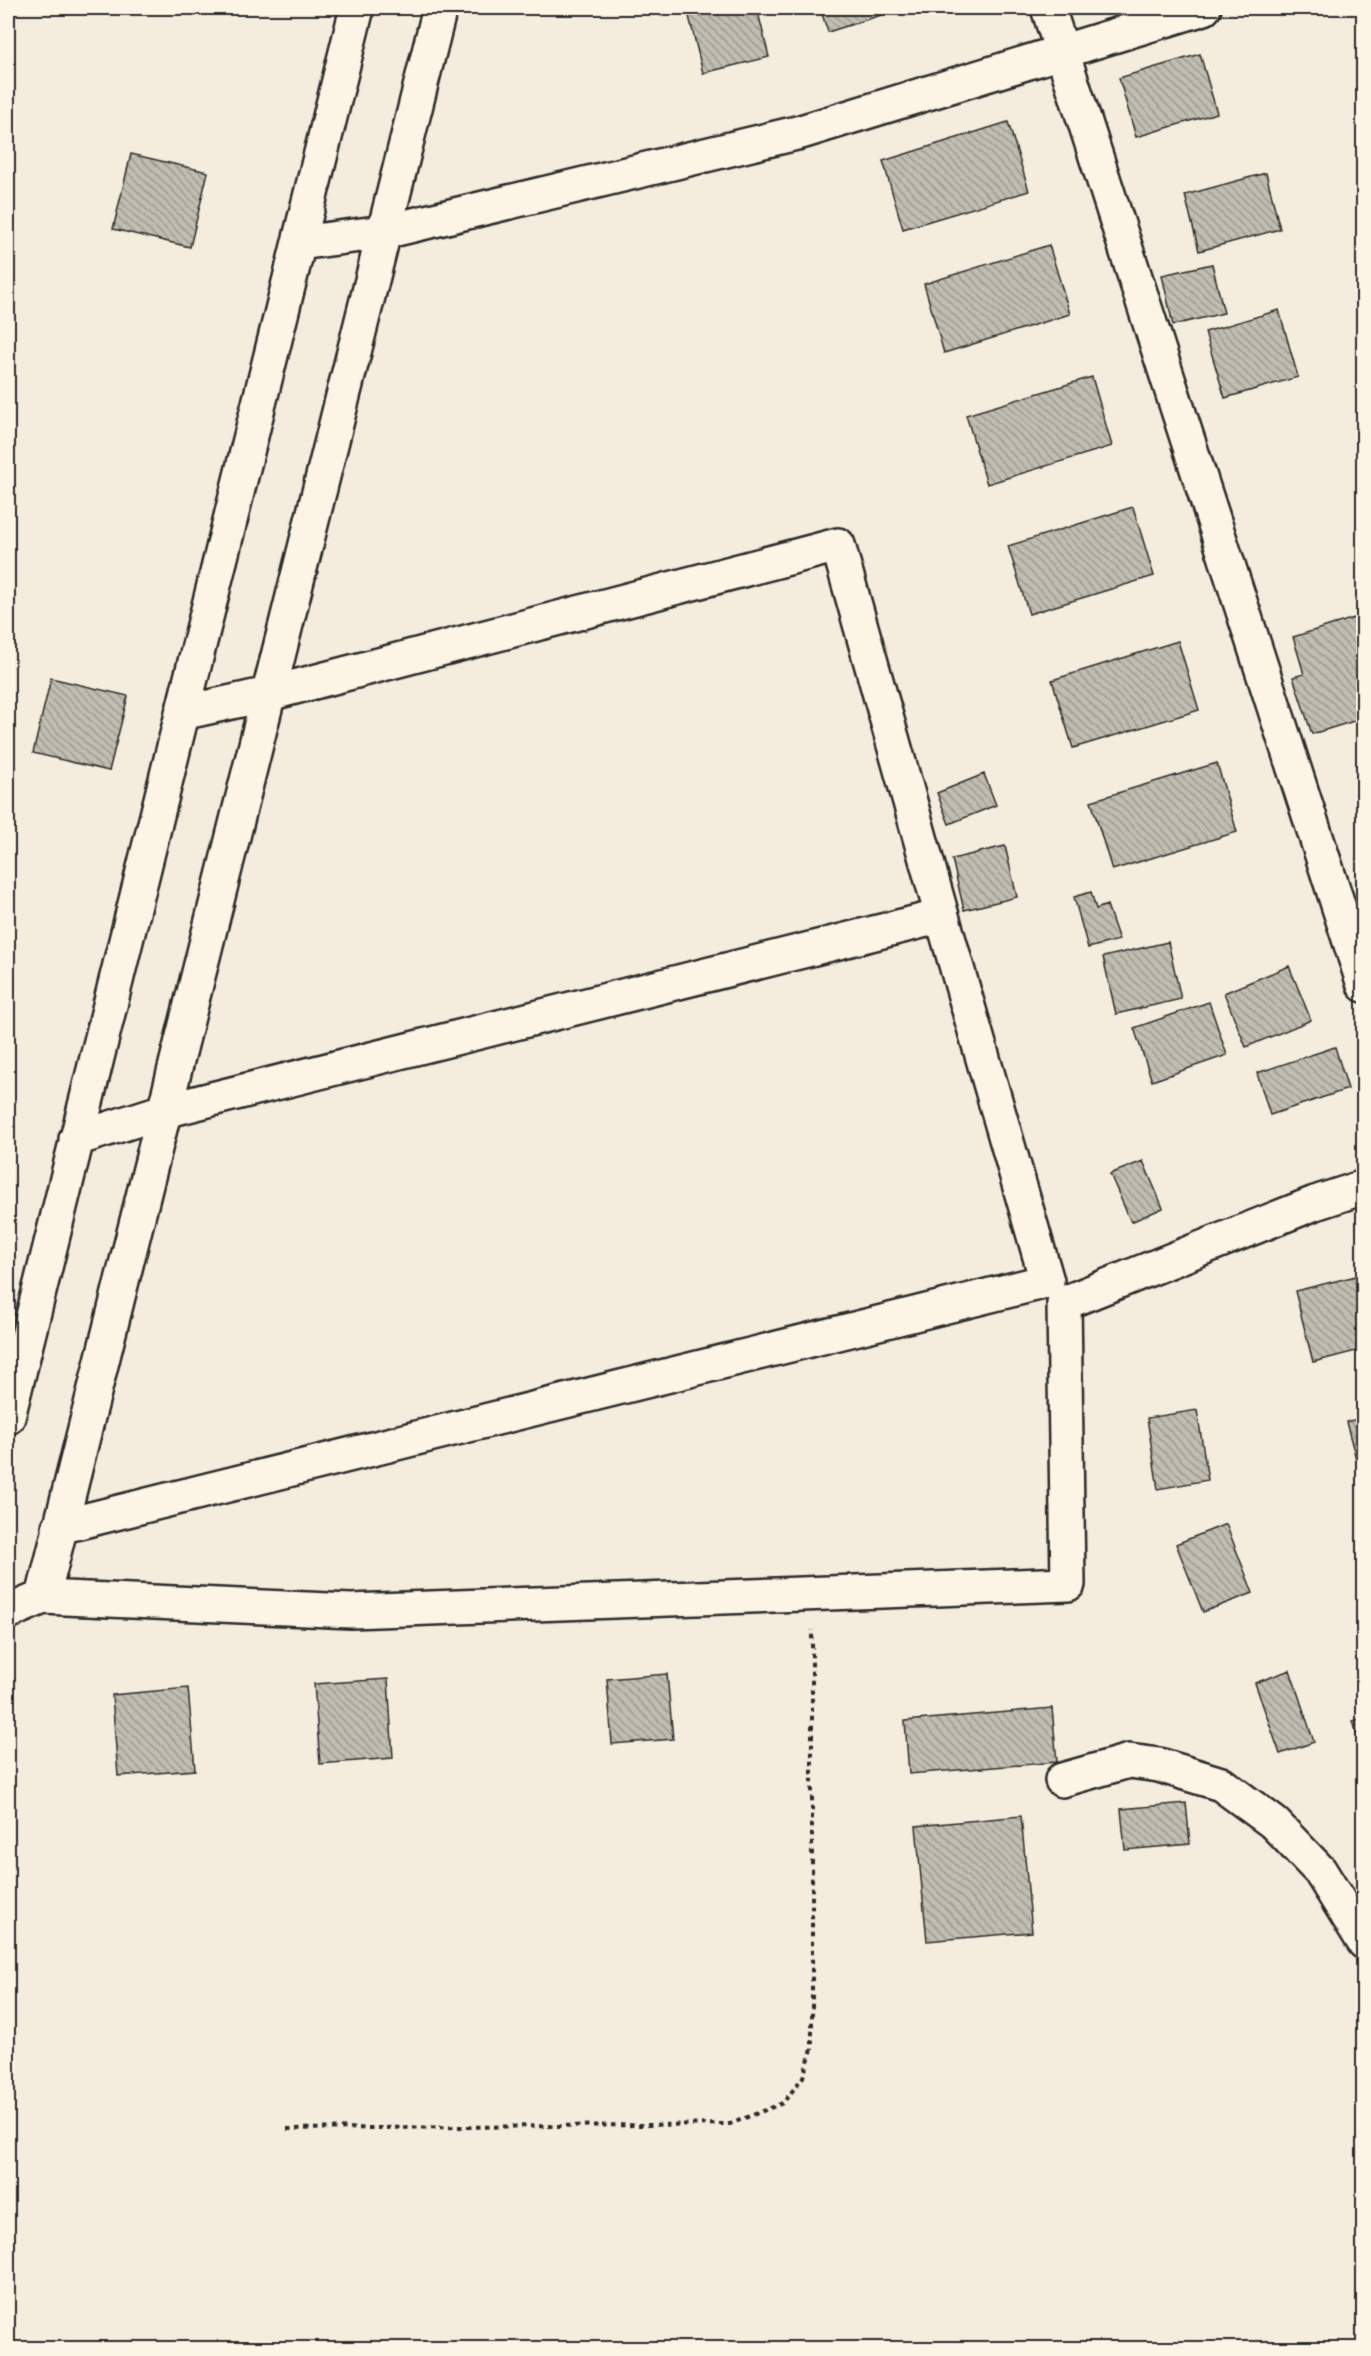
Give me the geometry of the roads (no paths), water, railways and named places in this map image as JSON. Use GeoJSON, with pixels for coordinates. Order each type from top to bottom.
{"type":"FeatureCollection","features":[{"type":"Feature","properties":{"kind":"street"},"geometry":{"type":"LineString","coordinates":[[8,1417],[357,8]]}},
{"type":"Feature","properties":{"kind":"street"},"geometry":{"type":"LineString","coordinates":[[42,1597],[440,8]]}},
{"type":"Feature","properties":{"kind":"street"},"geometry":{"type":"LineString","coordinates":[[1048,8],[1364,985]]}},
{"type":"Feature","properties":{"kind":"street"},"geometry":{"type":"LineString","coordinates":[[299,243],[384,231],[801,132],[1204,8]]}},
{"type":"Feature","properties":{"kind":"street"},"geometry":{"type":"LineString","coordinates":[[8,1612],[42,1597],[351,1611],[1068,1584],[1055,1292],[942,916],[838,545],[268,694],[182,713]]}},
{"type":"Feature","properties":{"kind":"street"},"geometry":{"type":"LineString","coordinates":[[76,1139],[164,1111],[942,916]]}},
{"type":"Feature","properties":{"kind":"street"},"geometry":{"type":"LineString","coordinates":[[59,1527],[1055,1292],[1364,1187]]}},
{"type":"Feature","properties":{"kind":"street"},"geometry":{"type":"LineString","coordinates":[[1062,1780],[1129,1761],[1159,1765],[1221,1784],[1274,1823],[1320,1871],[1364,1942]]}}]}
